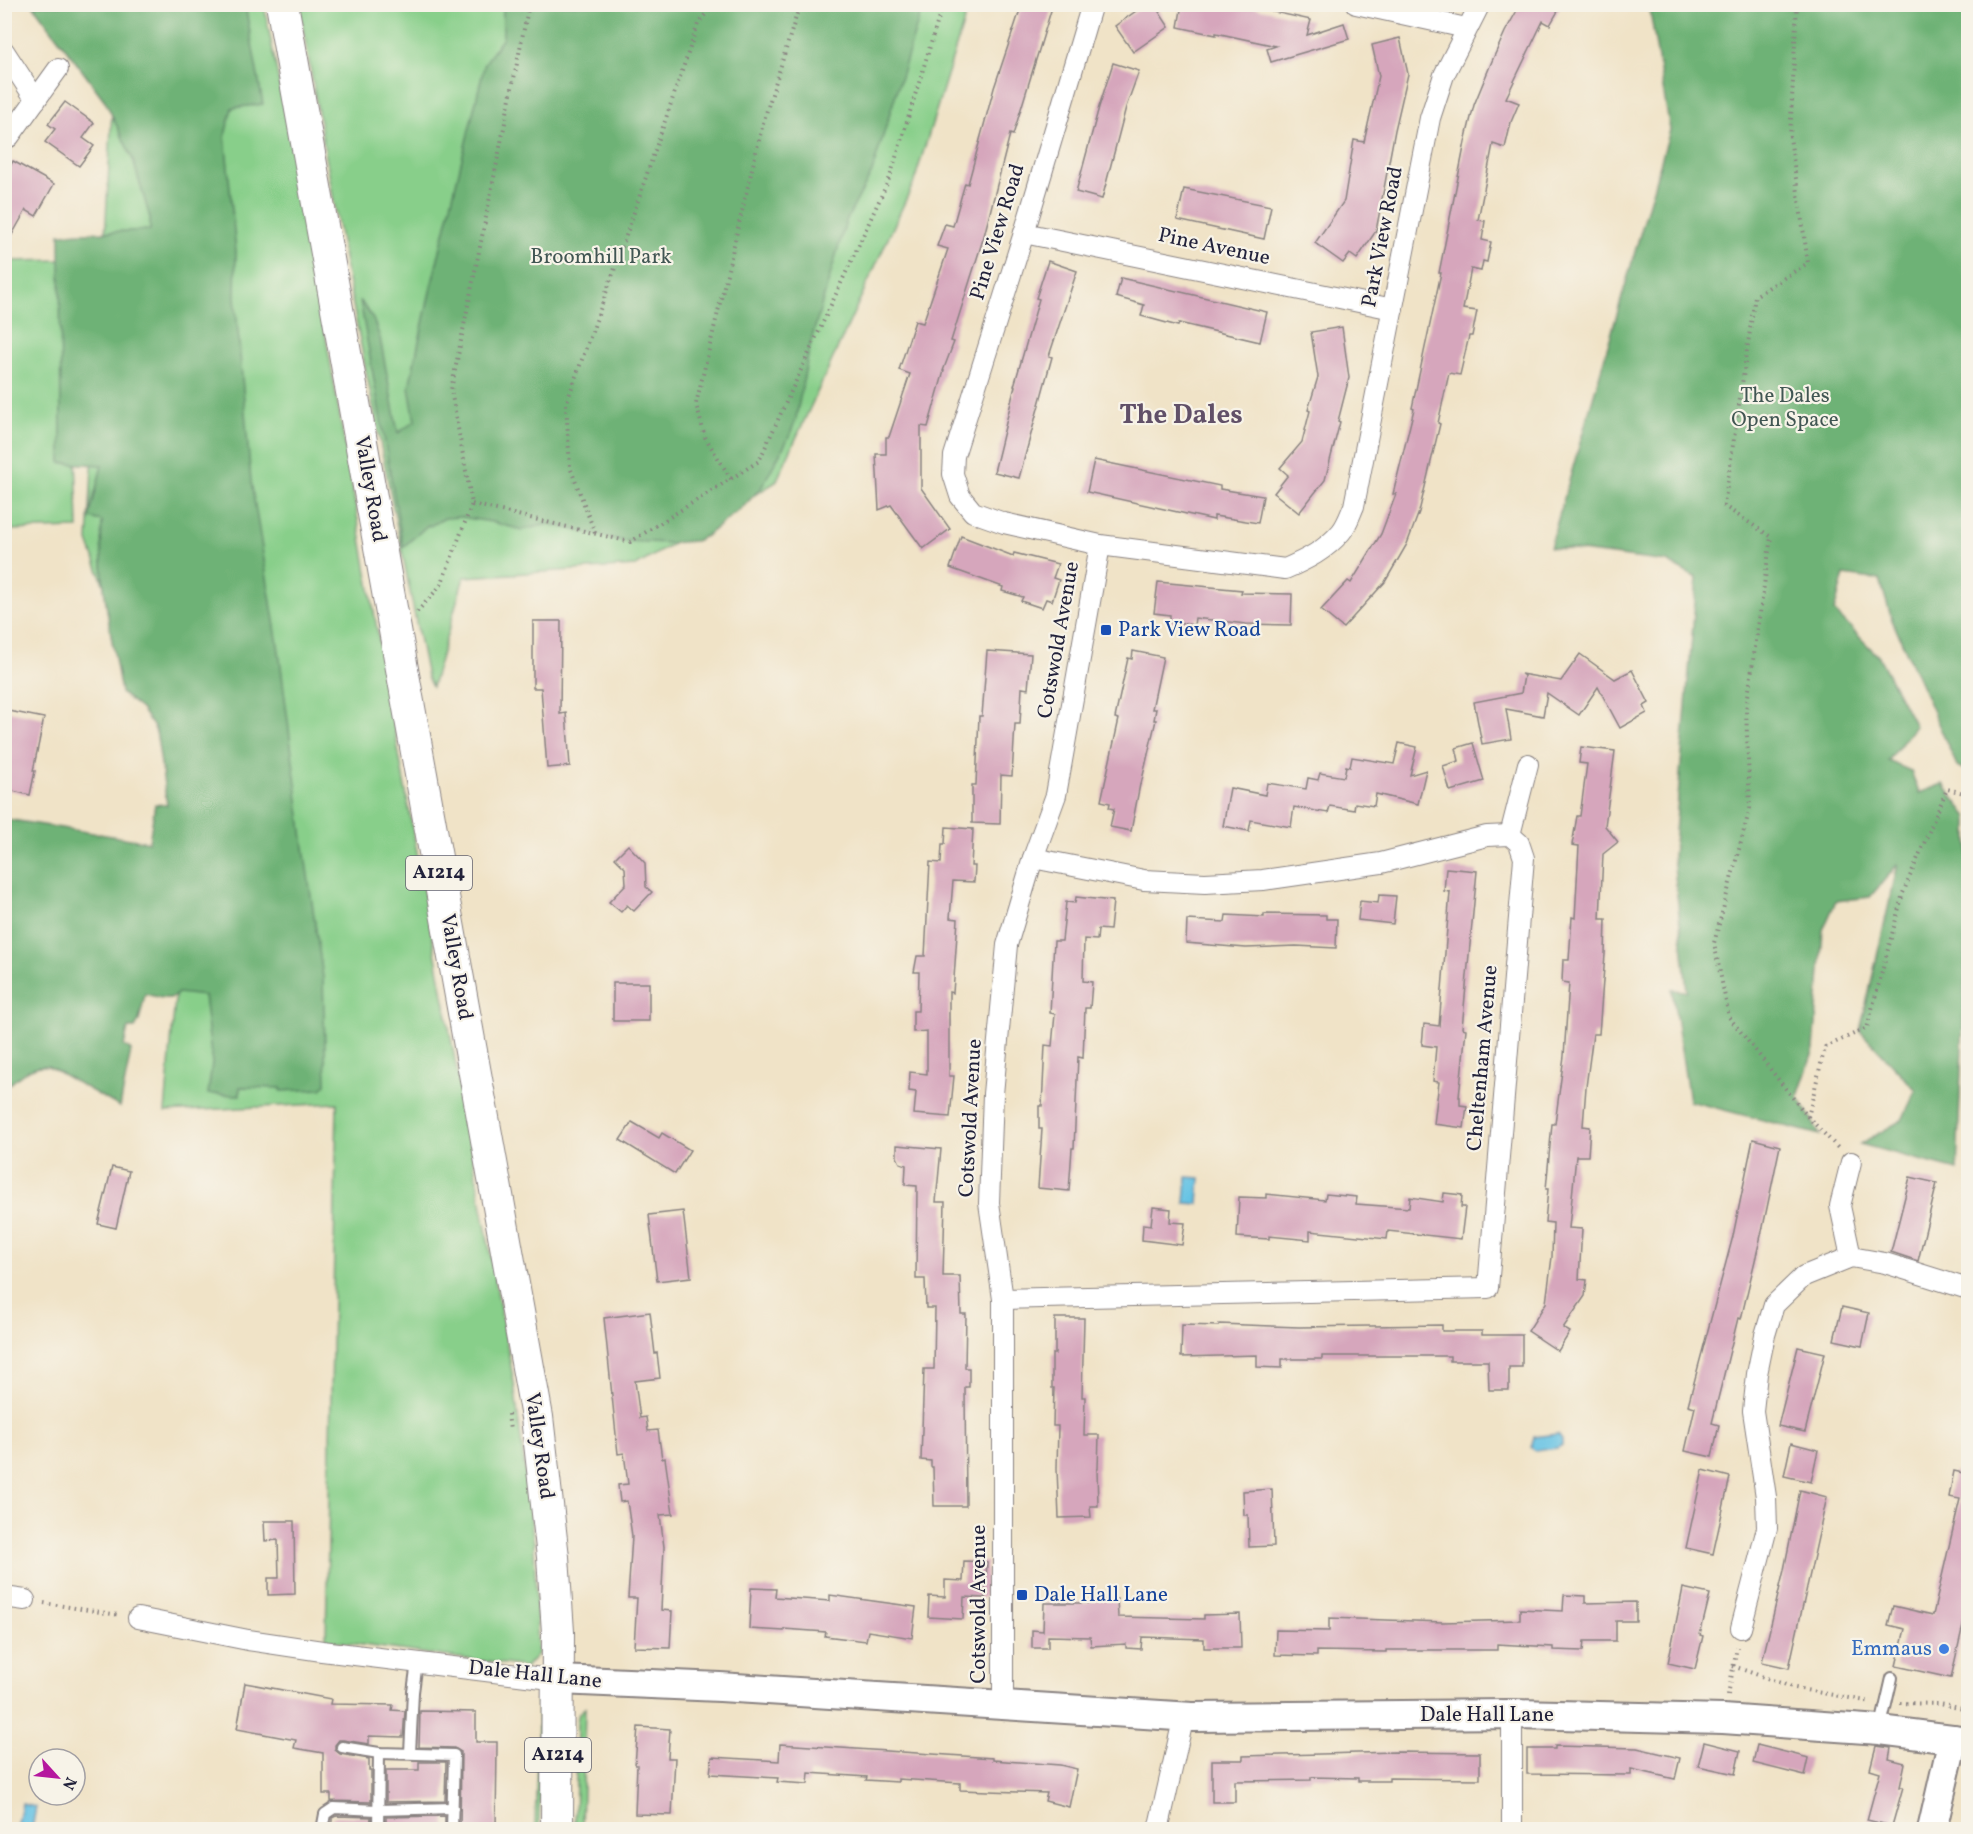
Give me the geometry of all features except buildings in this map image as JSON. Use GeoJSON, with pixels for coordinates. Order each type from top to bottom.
{"type":"FeatureCollection","features":[{"type":"Feature","properties":{"kind":"main road","name":"Valley Road"},"geometry":{"type":"LineString","coordinates":[[282,4],[537,1417],[553,1557],[559,1680],[557,1830]]}},
{"type":"Feature","properties":{"kind":"street","name":"Pine View Road"},"geometry":{"type":"LineString","coordinates":[[952,474],[954,456],[1024,233],[1092,4]]}},
{"type":"Feature","properties":{"kind":"street"},"geometry":{"type":"LineString","coordinates":[[1356,4],[1466,28]]}},
{"type":"Feature","properties":{"kind":"street","name":"Park View Road"},"geometry":{"type":"LineString","coordinates":[[952,474],[960,496],[974,512],[1004,523],[1100,545],[1285,569],[1308,559],[1326,546],[1342,531],[1354,506],[1430,118],[1444,75],[1480,4]]}},
{"type":"Feature","properties":{"kind":"street"},"geometry":{"type":"LineString","coordinates":[[4,51],[36,100]]}},
{"type":"Feature","properties":{"kind":"street"},"geometry":{"type":"LineString","coordinates":[[9,137],[58,69]]}},
{"type":"Feature","properties":{"kind":"street","name":"Pine Avenue"},"geometry":{"type":"LineString","coordinates":[[1024,233],[1393,309]]}},
{"type":"Feature","properties":{"kind":"street","name":"Cotswold Avenue"},"geometry":{"type":"LineString","coordinates":[[1003,1705],[1003,1299],[989,1203],[993,1094],[1006,945],[1033,858],[1056,795],[1100,545]]}},
{"type":"Feature","properties":{"kind":"street"},"geometry":{"type":"LineString","coordinates":[[1033,858],[1144,880],[1205,883],[1263,880],[1381,863],[1487,836],[1510,835],[1528,764]]}},
{"type":"Feature","properties":{"kind":"street","name":"Cheltenham Avenue"},"geometry":{"type":"LineString","coordinates":[[1003,1299],[1488,1288],[1524,858],[1519,843],[1510,835]]}},
{"type":"Feature","properties":{"kind":"street"},"geometry":{"type":"LineString","coordinates":[[1851,1162],[1840,1206],[1851,1257]]}},
{"type":"Feature","properties":{"kind":"street"},"geometry":{"type":"LineString","coordinates":[[1741,1628],[1767,1528],[1766,1497],[1753,1411],[1757,1374],[1774,1305],[1804,1276],[1851,1257],[1885,1263],[1968,1289]]}},
{"type":"Feature","properties":{"kind":"street"},"geometry":{"type":"LineString","coordinates":[[4,1597],[25,1600]]}},
{"type":"Feature","properties":{"kind":"street","name":"Dale Hall Lane"},"geometry":{"type":"LineString","coordinates":[[138,1618],[248,1640],[559,1680],[720,1687],[1184,1716],[1512,1714],[1723,1719],[1880,1730],[1964,1739]]}},
{"type":"Feature","properties":{"kind":"street"},"geometry":{"type":"LineString","coordinates":[[1512,1714],[1512,1830]]}},
{"type":"Feature","properties":{"kind":"street"},"geometry":{"type":"LineString","coordinates":[[1158,1830],[1184,1716]]}},
{"type":"Feature","properties":{"kind":"street"},"geometry":{"type":"LineString","coordinates":[[1932,1830],[1964,1739]]}},
{"type":"Feature","properties":{"kind":"lane"},"geometry":{"type":"LineString","coordinates":[[410,1753],[417,1662]]}},
{"type":"Feature","properties":{"kind":"lane"},"geometry":{"type":"LineString","coordinates":[[1880,1730],[1892,1678]]}},
{"type":"Feature","properties":{"kind":"lane"},"geometry":{"type":"LineString","coordinates":[[342,1747],[380,1753],[454,1755],[452,1830]]}},
{"type":"Feature","properties":{"kind":"lane"},"geometry":{"type":"LineString","coordinates":[[378,1830],[380,1753]]}},
{"type":"Feature","properties":{"kind":"lane"},"geometry":{"type":"LineString","coordinates":[[322,1830],[325,1814],[334,1808],[378,1810],[453,1808]]}},
{"type":"Feature","properties":{"kind":"path"},"geometry":{"type":"LineString","coordinates":[[417,612],[441,585],[472,504],[451,390],[530,4]]}},
{"type":"Feature","properties":{"kind":"path"},"geometry":{"type":"LineString","coordinates":[[596,534],[570,467],[566,404],[698,24],[713,4]]}},
{"type":"Feature","properties":{"kind":"path"},"geometry":{"type":"LineString","coordinates":[[731,479],[705,437],[696,404],[763,123],[800,4]]}},
{"type":"Feature","properties":{"kind":"path"},"geometry":{"type":"LineString","coordinates":[[472,504],[630,542],[759,461],[890,177],[943,4]]}},
{"type":"Feature","properties":{"kind":"path"},"geometry":{"type":"LineString","coordinates":[[1797,4],[1790,137],[1809,263],[1755,296],[1724,506],[1772,537],[1746,710],[1749,808],[1714,943],[1729,1017],[1808,1117],[1851,1162]]}},
{"type":"Feature","properties":{"kind":"path"},"geometry":{"type":"LineString","coordinates":[[1808,1117],[1825,1047],[1867,1028],[1903,893],[1947,789],[1968,794]]}},
{"type":"Feature","properties":{"kind":"path"},"geometry":{"type":"LineString","coordinates":[[25,1600],[138,1618]]}},
{"type":"Feature","properties":{"kind":"path"},"geometry":{"type":"LineString","coordinates":[[1733,1666],[1795,1688],[1867,1702],[1940,1704],[1968,1710]]}},
{"type":"Feature","properties":{"kind":"green space"},"geometry":{"type":"Polygon","coordinates":[[[33,5],[245,5],[263,104],[232,108],[225,135],[236,252],[235,296],[251,481],[279,651],[323,977],[326,1084],[321,1089],[281,1091],[281,1088],[240,1087],[240,1095],[208,1094],[212,1063],[204,996],[178,993],[171,998],[145,994],[139,1021],[135,1028],[128,1028],[124,1046],[131,1051],[120,1107],[48,1066],[30,1069],[5,1088],[5,819],[149,842],[155,804],[167,805],[156,730],[141,709],[121,693],[104,586],[102,521],[89,518],[102,465],[61,463],[60,234],[150,230],[150,218],[133,160],[105,101],[33,5]]]}},
{"type":"Feature","properties":{"kind":"green space"},"geometry":{"type":"Polygon","coordinates":[[[66,5],[264,5],[304,212],[398,749],[514,1383],[534,1544],[538,1654],[526,1667],[326,1640],[337,1103],[165,1112],[190,828],[88,541],[113,93],[66,5]]]}},
{"type":"Feature","properties":{"kind":"green space","name":"Broomhill Park"},"geometry":{"type":"Polygon","coordinates":[[[299,5],[969,5],[914,182],[776,482],[636,566],[464,577],[432,687],[427,677],[347,275],[299,5]]]}},
{"type":"Feature","properties":{"kind":"green space","name":"Broomhill Park"},"geometry":{"type":"Polygon","coordinates":[[[503,5],[923,5],[872,172],[846,221],[811,341],[796,418],[790,435],[761,488],[744,506],[706,536],[695,541],[670,543],[623,541],[549,524],[522,530],[461,517],[445,518],[428,525],[403,547],[360,300],[373,319],[380,338],[398,433],[415,421],[409,387],[485,63],[503,38],[503,5]]]}},
{"type":"Feature","properties":{"kind":"green space","name":"The Dales Open Space"},"geometry":{"type":"Polygon","coordinates":[[[1649,5],[1968,5],[1968,772],[1957,766],[1892,620],[1880,580],[1844,575],[1834,611],[1879,657],[1915,726],[1888,761],[1911,771],[1919,793],[1943,784],[1968,817],[1968,896],[1957,1170],[1860,1144],[1902,1120],[1916,1090],[1860,1031],[1898,864],[1870,897],[1836,901],[1823,930],[1814,1049],[1798,1096],[1820,1135],[1689,1101],[1672,990],[1687,991],[1673,856],[1697,578],[1667,562],[1550,547],[1670,130],[1649,5]]]}},
{"type":"Feature","properties":{"kind":"green space"},"geometry":{"type":"Polygon","coordinates":[[[71,260],[78,528],[5,530],[4,261],[71,260]]]}},
{"type":"Feature","properties":{"kind":"green space"},"geometry":{"type":"Polygon","coordinates":[[[537,1697],[542,1700],[539,1830],[535,1829],[537,1697]]]}},
{"type":"Feature","properties":{"kind":"green space"},"geometry":{"type":"Polygon","coordinates":[[[585,1708],[582,1829],[575,1829],[577,1721],[579,1713],[585,1708]]]}},
{"type":"Feature","properties":{"kind":"water"},"geometry":{"type":"Polygon","coordinates":[[[1187,1177],[1200,1178],[1198,1204],[1185,1203],[1187,1177]]]}},
{"type":"Feature","properties":{"kind":"water"},"geometry":{"type":"Polygon","coordinates":[[[1558,1434],[1562,1439],[1562,1445],[1557,1448],[1535,1451],[1531,1447],[1534,1437],[1558,1434]]]}},
{"type":"Feature","properties":{"kind":"water"},"geometry":{"type":"Polygon","coordinates":[[[22,1804],[27,1807],[36,1807],[32,1829],[17,1829],[22,1804]]]}},
{"type":"Feature","properties":{"kind":"place","name":"Park View Road"},"geometry":{"type":"Point","coordinates":[1106,630]}},
{"type":"Feature","properties":{"kind":"place","name":"Dale Hall Lane"},"geometry":{"type":"Point","coordinates":[1022,1595]}},
{"type":"Feature","properties":{"kind":"place","name":"Emmaus"},"geometry":{"type":"Point","coordinates":[1944,1649]}},
{"type":"Feature","properties":{"kind":"district","name":"The Dales"},"geometry":{"type":"Point","coordinates":[1181,416]}}]}
